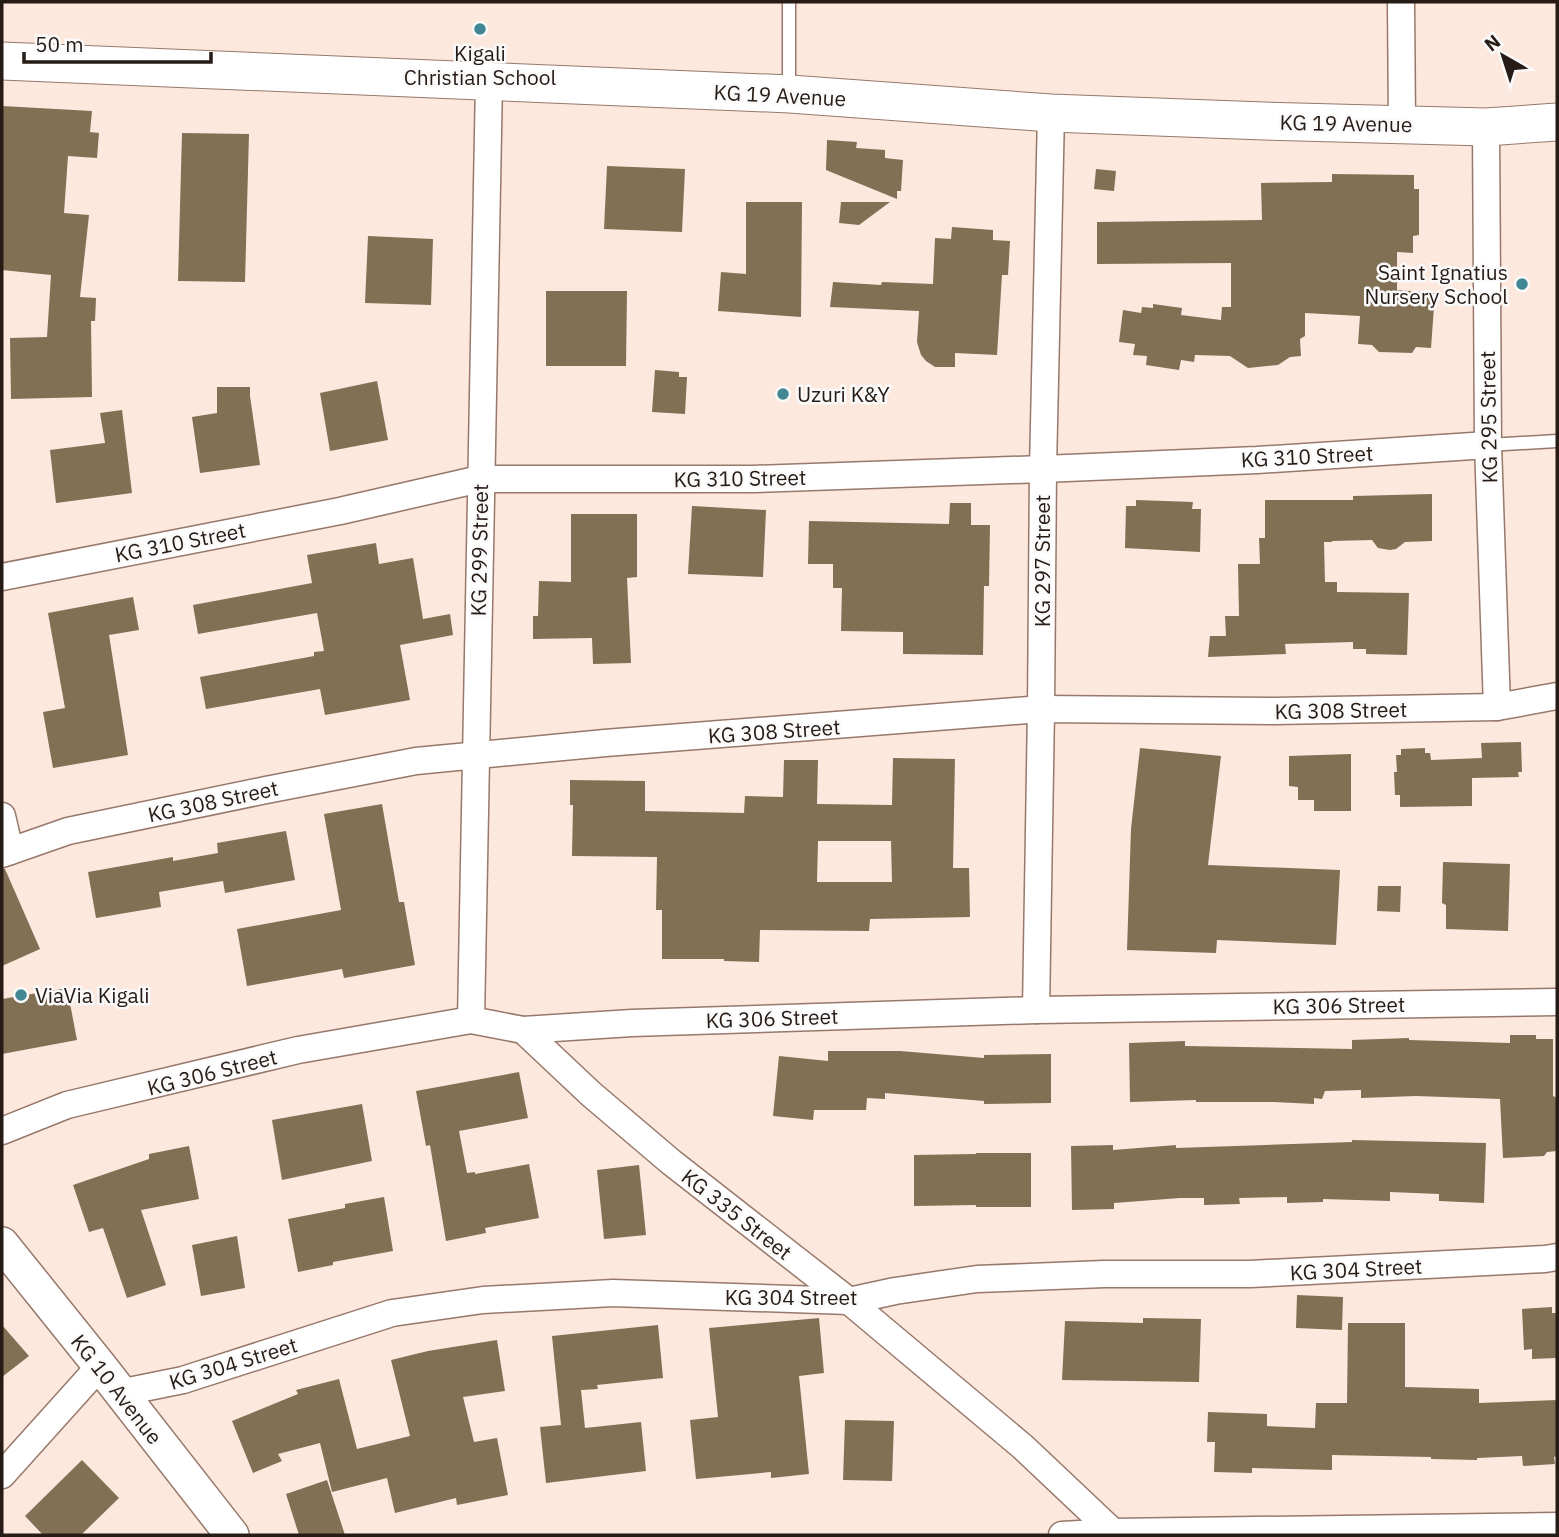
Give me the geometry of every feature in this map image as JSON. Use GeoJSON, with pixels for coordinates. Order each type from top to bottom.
{"type":"FeatureCollection","features":[{"type":"Feature","properties":{"kind":"main road","name":"KG 19 Avenue"},"geometry":{"type":"LineString","coordinates":[[2,61],[789,94],[1051,113],[1486,127],[1557,122]]}},
{"type":"Feature","properties":{"kind":"street"},"geometry":{"type":"LineString","coordinates":[[1401,2],[1402,125]]}},
{"type":"Feature","properties":{"kind":"street","name":"KG 299 Street"},"geometry":{"type":"LineString","coordinates":[[471,1020],[489,81]]}},
{"type":"Feature","properties":{"kind":"street","name":"KG 297 Street"},"geometry":{"type":"LineString","coordinates":[[1036,1010],[1051,113]]}},
{"type":"Feature","properties":{"kind":"street","name":"KG 295 Street"},"geometry":{"type":"LineString","coordinates":[[1486,127],[1488,445],[1497,707]]}},
{"type":"Feature","properties":{"kind":"street","name":"KG 310 Street"},"geometry":{"type":"LineString","coordinates":[[2,577],[340,510],[480,479],[753,479],[1257,460],[1488,445]]}},
{"type":"Feature","properties":{"kind":"street","name":"KG 308 Street"},"geometry":{"type":"LineString","coordinates":[[6,852],[68,831],[415,761],[605,743],[1041,709],[1274,711],[1497,707],[1557,696]]}},
{"type":"Feature","properties":{"kind":"street"},"geometry":{"type":"LineString","coordinates":[[2,816],[6,852]]}},
{"type":"Feature","properties":{"kind":"street","name":"KG 306 Street"},"geometry":{"type":"LineString","coordinates":[[2,1131],[67,1105],[285,1054],[471,1020],[523,1030],[632,1023],[1036,1010],[1557,1002]]}},
{"type":"Feature","properties":{"kind":"street","name":"KG 335 Street"},"geometry":{"type":"LineString","coordinates":[[523,1030],[591,1094],[671,1162],[849,1301],[1023,1447],[1114,1532]]}},
{"type":"Feature","properties":{"kind":"street","name":"KG 10 Avenue"},"geometry":{"type":"LineString","coordinates":[[2,1244],[232,1535]]}},
{"type":"Feature","properties":{"kind":"street","name":"KG 304 Street"},"geometry":{"type":"LineString","coordinates":[[110,1380],[183,1380],[392,1313],[483,1300],[612,1293],[849,1301],[977,1279],[1104,1274],[1250,1274],[1557,1257]]}},
{"type":"Feature","properties":{"kind":"street"},"geometry":{"type":"LineString","coordinates":[[2,1475],[110,1380]]}},
{"type":"Feature","properties":{"kind":"street"},"geometry":{"type":"LineString","coordinates":[[1062,1535],[1114,1532],[1548,1529]]}},
{"type":"Feature","properties":{"kind":"lane"},"geometry":{"type":"LineString","coordinates":[[789,2],[789,94]]}},
{"type":"Feature","properties":{"kind":"lane"},"geometry":{"type":"LineString","coordinates":[[1488,445],[1557,440]]}},
{"type":"Feature","properties":{"kind":"building"},"geometry":{"type":"Polygon","coordinates":[[[2,106],[92,111],[90,132],[99,133],[97,158],[68,156],[64,213],[89,215],[80,297],[96,298],[95,321],[91,321],[92,397],[11,399],[10,338],[47,337],[51,275],[2,270],[2,106]]]}},
{"type":"Feature","properties":{"kind":"building"},"geometry":{"type":"Polygon","coordinates":[[[182,133],[249,134],[245,282],[178,281],[182,133]]]}},
{"type":"Feature","properties":{"kind":"building"},"geometry":{"type":"Polygon","coordinates":[[[827,140],[857,142],[856,148],[885,150],[885,158],[903,160],[901,191],[897,191],[897,199],[826,170],[827,140]]]}},
{"type":"Feature","properties":{"kind":"building"},"geometry":{"type":"Polygon","coordinates":[[[607,166],[685,169],[682,232],[604,229],[607,166]]]}},
{"type":"Feature","properties":{"kind":"building"},"geometry":{"type":"Polygon","coordinates":[[[1096,169],[1116,171],[1114,191],[1094,189],[1096,169]]]}},
{"type":"Feature","properties":{"kind":"building"},"geometry":{"type":"Polygon","coordinates":[[[1332,174],[1414,175],[1414,189],[1419,189],[1419,235],[1413,236],[1413,253],[1397,252],[1397,290],[1435,293],[1431,348],[1416,347],[1412,353],[1379,352],[1372,345],[1358,344],[1360,316],[1305,313],[1305,336],[1300,339],[1301,356],[1290,357],[1278,365],[1248,368],[1230,356],[1195,355],[1194,362],[1181,360],[1179,370],[1146,365],[1147,356],[1133,355],[1135,344],[1119,342],[1123,310],[1141,313],[1142,307],[1153,308],[1153,304],[1182,308],[1181,315],[1221,320],[1222,307],[1231,307],[1231,263],[1097,264],[1097,222],[1262,220],[1261,183],[1332,182],[1332,174]]]}},
{"type":"Feature","properties":{"kind":"building"},"geometry":{"type":"Polygon","coordinates":[[[746,202],[802,202],[801,317],[718,311],[721,272],[746,274],[746,202]]]}},
{"type":"Feature","properties":{"kind":"building"},"geometry":{"type":"Polygon","coordinates":[[[841,202],[890,202],[859,225],[839,223],[841,202]]]}},
{"type":"Feature","properties":{"kind":"building"},"geometry":{"type":"Polygon","coordinates":[[[952,227],[993,230],[993,240],[1010,241],[1008,275],[1002,275],[997,355],[955,353],[955,367],[935,367],[921,355],[917,342],[919,311],[830,307],[833,282],[933,284],[935,238],[951,239],[952,227]]]}},
{"type":"Feature","properties":{"kind":"building"},"geometry":{"type":"Polygon","coordinates":[[[368,236],[433,239],[431,305],[365,303],[368,236]]]}},
{"type":"Feature","properties":{"kind":"building"},"geometry":{"type":"Polygon","coordinates":[[[546,291],[627,291],[626,366],[546,366],[546,291]]]}},
{"type":"Feature","properties":{"kind":"building"},"geometry":{"type":"Polygon","coordinates":[[[655,370],[679,372],[679,377],[687,377],[685,414],[652,412],[655,370]]]}},
{"type":"Feature","properties":{"kind":"building"},"geometry":{"type":"Polygon","coordinates":[[[377,381],[388,440],[330,451],[320,393],[377,381]]]}},
{"type":"Feature","properties":{"kind":"building"},"geometry":{"type":"Polygon","coordinates":[[[217,387],[250,387],[260,465],[200,473],[192,417],[217,413],[217,387]]]}},
{"type":"Feature","properties":{"kind":"building"},"geometry":{"type":"Polygon","coordinates":[[[122,410],[132,493],[56,503],[50,450],[105,443],[100,413],[122,410]]]}},
{"type":"Feature","properties":{"kind":"building"},"geometry":{"type":"Polygon","coordinates":[[[1432,494],[1432,541],[1405,542],[1390,550],[1378,548],[1372,540],[1324,542],[1325,582],[1337,582],[1337,592],[1409,593],[1407,655],[1366,654],[1366,649],[1353,649],[1353,642],[1285,644],[1286,654],[1208,657],[1210,636],[1226,636],[1225,616],[1239,616],[1238,564],[1260,564],[1259,538],[1265,538],[1265,500],[1353,500],[1353,496],[1432,494]]]}},
{"type":"Feature","properties":{"kind":"building"},"geometry":{"type":"Polygon","coordinates":[[[1136,500],[1193,502],[1192,509],[1201,509],[1200,552],[1125,548],[1126,506],[1136,506],[1136,500]]]}},
{"type":"Feature","properties":{"kind":"building"},"geometry":{"type":"Polygon","coordinates":[[[950,503],[971,503],[971,525],[990,525],[989,586],[984,586],[983,655],[903,654],[903,632],[841,631],[842,588],[833,588],[833,564],[808,564],[809,521],[949,524],[950,503]]]}},
{"type":"Feature","properties":{"kind":"building"},"geometry":{"type":"Polygon","coordinates":[[[692,506],[766,510],[763,577],[688,574],[692,506]]]}},
{"type":"Feature","properties":{"kind":"building"},"geometry":{"type":"Polygon","coordinates":[[[571,514],[637,514],[637,577],[627,578],[631,663],[593,664],[592,638],[533,639],[533,616],[538,616],[539,581],[571,582],[571,514]]]}},
{"type":"Feature","properties":{"kind":"building"},"geometry":{"type":"Polygon","coordinates":[[[376,543],[379,564],[413,558],[423,619],[450,614],[453,635],[400,645],[410,700],[325,715],[320,689],[206,709],[200,677],[314,656],[314,652],[324,651],[317,613],[198,634],[193,605],[312,583],[307,555],[376,543]]]}},
{"type":"Feature","properties":{"kind":"building"},"geometry":{"type":"Polygon","coordinates":[[[133,597],[139,630],[109,635],[128,755],[53,768],[43,712],[65,708],[48,613],[133,597]]]}},
{"type":"Feature","properties":{"kind":"building"},"geometry":{"type":"Polygon","coordinates":[[[1521,742],[1522,772],[1518,772],[1519,777],[1472,778],[1472,806],[1400,807],[1400,795],[1395,795],[1394,772],[1397,772],[1396,755],[1401,755],[1401,749],[1425,748],[1425,753],[1430,753],[1431,760],[1482,758],[1481,743],[1521,742]]]}},
{"type":"Feature","properties":{"kind":"building"},"geometry":{"type":"Polygon","coordinates":[[[1140,748],[1221,756],[1208,865],[1340,870],[1336,945],[1217,940],[1216,953],[1127,950],[1131,829],[1140,748]]]}},
{"type":"Feature","properties":{"kind":"building"},"geometry":{"type":"Polygon","coordinates":[[[1351,754],[1351,811],[1314,811],[1314,800],[1298,800],[1298,787],[1289,786],[1289,756],[1351,754]]]}},
{"type":"Feature","properties":{"kind":"building"},"geometry":{"type":"Polygon","coordinates":[[[893,758],[955,759],[953,868],[969,868],[970,917],[870,919],[869,931],[760,930],[759,962],[662,959],[662,910],[656,910],[657,857],[572,856],[573,805],[570,805],[570,780],[645,781],[645,811],[744,813],[745,796],[783,797],[784,760],[818,760],[817,804],[892,805],[893,758]],[[818,841],[817,882],[892,882],[891,841],[818,841]]]}},
{"type":"Feature","properties":{"kind":"building"},"geometry":{"type":"Polygon","coordinates":[[[382,804],[399,902],[404,902],[415,965],[344,978],[342,969],[247,986],[237,929],[341,910],[324,814],[382,804]]]}},
{"type":"Feature","properties":{"kind":"building"},"geometry":{"type":"Polygon","coordinates":[[[286,831],[295,880],[225,893],[223,881],[159,892],[161,907],[96,918],[88,872],[173,857],[173,861],[218,853],[217,843],[286,831]]]}},
{"type":"Feature","properties":{"kind":"building"},"geometry":{"type":"Polygon","coordinates":[[[1443,862],[1510,864],[1508,931],[1446,929],[1446,905],[1442,903],[1443,862]]]}},
{"type":"Feature","properties":{"kind":"building"},"geometry":{"type":"Polygon","coordinates":[[[2,869],[5,869],[40,949],[2,966],[2,869]]]}},
{"type":"Feature","properties":{"kind":"building"},"geometry":{"type":"Polygon","coordinates":[[[1378,886],[1401,886],[1400,912],[1377,911],[1378,886]]]}},
{"type":"Feature","properties":{"kind":"building"},"geometry":{"type":"Polygon","coordinates":[[[67,988],[77,1040],[2,1054],[2,999],[67,988]]]}},
{"type":"Feature","properties":{"kind":"building"},"geometry":{"type":"Polygon","coordinates":[[[1510,1035],[1536,1035],[1536,1039],[1553,1039],[1557,1151],[1547,1152],[1544,1156],[1503,1158],[1500,1099],[1416,1096],[1361,1098],[1361,1090],[1325,1091],[1322,1099],[1314,1098],[1314,1104],[1196,1100],[1130,1102],[1129,1043],[1185,1041],[1185,1046],[1352,1049],[1352,1040],[1409,1038],[1510,1043],[1510,1035]]]}},
{"type":"Feature","properties":{"kind":"building"},"geometry":{"type":"Polygon","coordinates":[[[828,1051],[900,1051],[984,1058],[984,1055],[1051,1054],[1051,1103],[984,1104],[984,1101],[885,1093],[885,1099],[867,1098],[866,1110],[814,1110],[813,1120],[773,1116],[779,1056],[828,1061],[828,1051]]]}},
{"type":"Feature","properties":{"kind":"building"},"geometry":{"type":"Polygon","coordinates":[[[519,1072],[528,1118],[459,1131],[467,1173],[475,1174],[529,1164],[539,1218],[485,1228],[486,1233],[446,1241],[430,1145],[426,1146],[416,1091],[519,1072]]]}},
{"type":"Feature","properties":{"kind":"building"},"geometry":{"type":"Polygon","coordinates":[[[362,1104],[372,1161],[282,1180],[272,1120],[362,1104]]]}},
{"type":"Feature","properties":{"kind":"building"},"geometry":{"type":"Polygon","coordinates":[[[1352,1140],[1486,1143],[1484,1203],[1439,1201],[1439,1194],[1390,1192],[1390,1201],[1323,1199],[1323,1202],[1287,1203],[1287,1197],[1239,1198],[1240,1204],[1204,1205],[1204,1198],[1180,1198],[1114,1203],[1114,1209],[1072,1210],[1071,1146],[1113,1145],[1113,1150],[1176,1145],[1176,1148],[1352,1140]]]}},
{"type":"Feature","properties":{"kind":"building"},"geometry":{"type":"Polygon","coordinates":[[[189,1146],[199,1199],[141,1210],[166,1285],[127,1298],[103,1228],[89,1232],[73,1185],[149,1159],[149,1154],[189,1146]]]}},
{"type":"Feature","properties":{"kind":"building"},"geometry":{"type":"Polygon","coordinates":[[[1031,1153],[1031,1207],[914,1206],[914,1155],[1031,1153]]]}},
{"type":"Feature","properties":{"kind":"building"},"geometry":{"type":"Polygon","coordinates":[[[639,1165],[646,1235],[604,1239],[597,1170],[639,1165]]]}},
{"type":"Feature","properties":{"kind":"building"},"geometry":{"type":"Polygon","coordinates":[[[384,1197],[393,1251],[333,1262],[333,1265],[298,1272],[288,1219],[384,1197]]]}},
{"type":"Feature","properties":{"kind":"building"},"geometry":{"type":"Polygon","coordinates":[[[237,1236],[245,1288],[201,1296],[192,1245],[237,1236]]]}},
{"type":"Feature","properties":{"kind":"building"},"geometry":{"type":"Polygon","coordinates":[[[1297,1295],[1343,1297],[1342,1330],[1296,1328],[1297,1295]]]}},
{"type":"Feature","properties":{"kind":"building"},"geometry":{"type":"Polygon","coordinates":[[[1552,1307],[1552,1313],[1557,1313],[1557,1358],[1532,1359],[1532,1349],[1524,1350],[1522,1309],[1552,1307]]]}},
{"type":"Feature","properties":{"kind":"building"},"geometry":{"type":"Polygon","coordinates":[[[819,1318],[824,1373],[799,1376],[809,1474],[771,1478],[771,1472],[696,1479],[690,1420],[718,1417],[709,1328],[819,1318]]]}},
{"type":"Feature","properties":{"kind":"building"},"geometry":{"type":"Polygon","coordinates":[[[1143,1318],[1201,1319],[1199,1382],[1062,1380],[1065,1321],[1143,1323],[1143,1318]]]}},
{"type":"Feature","properties":{"kind":"building"},"geometry":{"type":"Polygon","coordinates":[[[1348,1323],[1405,1323],[1405,1387],[1479,1389],[1479,1403],[1557,1400],[1555,1464],[1523,1466],[1522,1456],[1477,1460],[1332,1455],[1332,1470],[1252,1468],[1252,1473],[1214,1472],[1215,1442],[1207,1442],[1208,1412],[1267,1414],[1267,1426],[1315,1428],[1316,1403],[1347,1403],[1348,1323]]]}},
{"type":"Feature","properties":{"kind":"building"},"geometry":{"type":"Polygon","coordinates":[[[2,1325],[29,1356],[2,1377],[2,1325]]]}},
{"type":"Feature","properties":{"kind":"building"},"geometry":{"type":"Polygon","coordinates":[[[658,1325],[663,1378],[597,1385],[598,1389],[581,1390],[585,1428],[641,1422],[646,1471],[546,1483],[540,1427],[561,1425],[552,1336],[658,1325]]]}},
{"type":"Feature","properties":{"kind":"building"},"geometry":{"type":"Polygon","coordinates":[[[497,1340],[505,1391],[463,1397],[474,1442],[497,1438],[508,1495],[457,1505],[456,1498],[395,1513],[387,1478],[332,1492],[320,1443],[278,1454],[282,1461],[253,1473],[232,1421],[298,1394],[296,1390],[339,1379],[357,1449],[410,1436],[391,1360],[497,1340]]]}},
{"type":"Feature","properties":{"kind":"building"},"geometry":{"type":"Polygon","coordinates":[[[845,1420],[894,1421],[892,1481],[843,1480],[845,1420]]]}},
{"type":"Feature","properties":{"kind":"building"},"geometry":{"type":"Polygon","coordinates":[[[82,1460],[119,1498],[81,1535],[43,1535],[25,1516],[82,1460]]]}},
{"type":"Feature","properties":{"kind":"building"},"geometry":{"type":"Polygon","coordinates":[[[327,1480],[345,1535],[299,1535],[286,1494],[327,1480]]]}},
{"type":"Feature","properties":{"kind":"place","name":"Kigali Christian School"},"geometry":{"type":"Point","coordinates":[480,29]}},
{"type":"Feature","properties":{"kind":"place","name":"Saint Ignatius Nursery School"},"geometry":{"type":"Point","coordinates":[1522,284]}},
{"type":"Feature","properties":{"kind":"place","name":"Uzuri K&Y"},"geometry":{"type":"Point","coordinates":[783,394]}},
{"type":"Feature","properties":{"kind":"place","name":"ViaVia Kigali"},"geometry":{"type":"Point","coordinates":[21,995]}}]}
